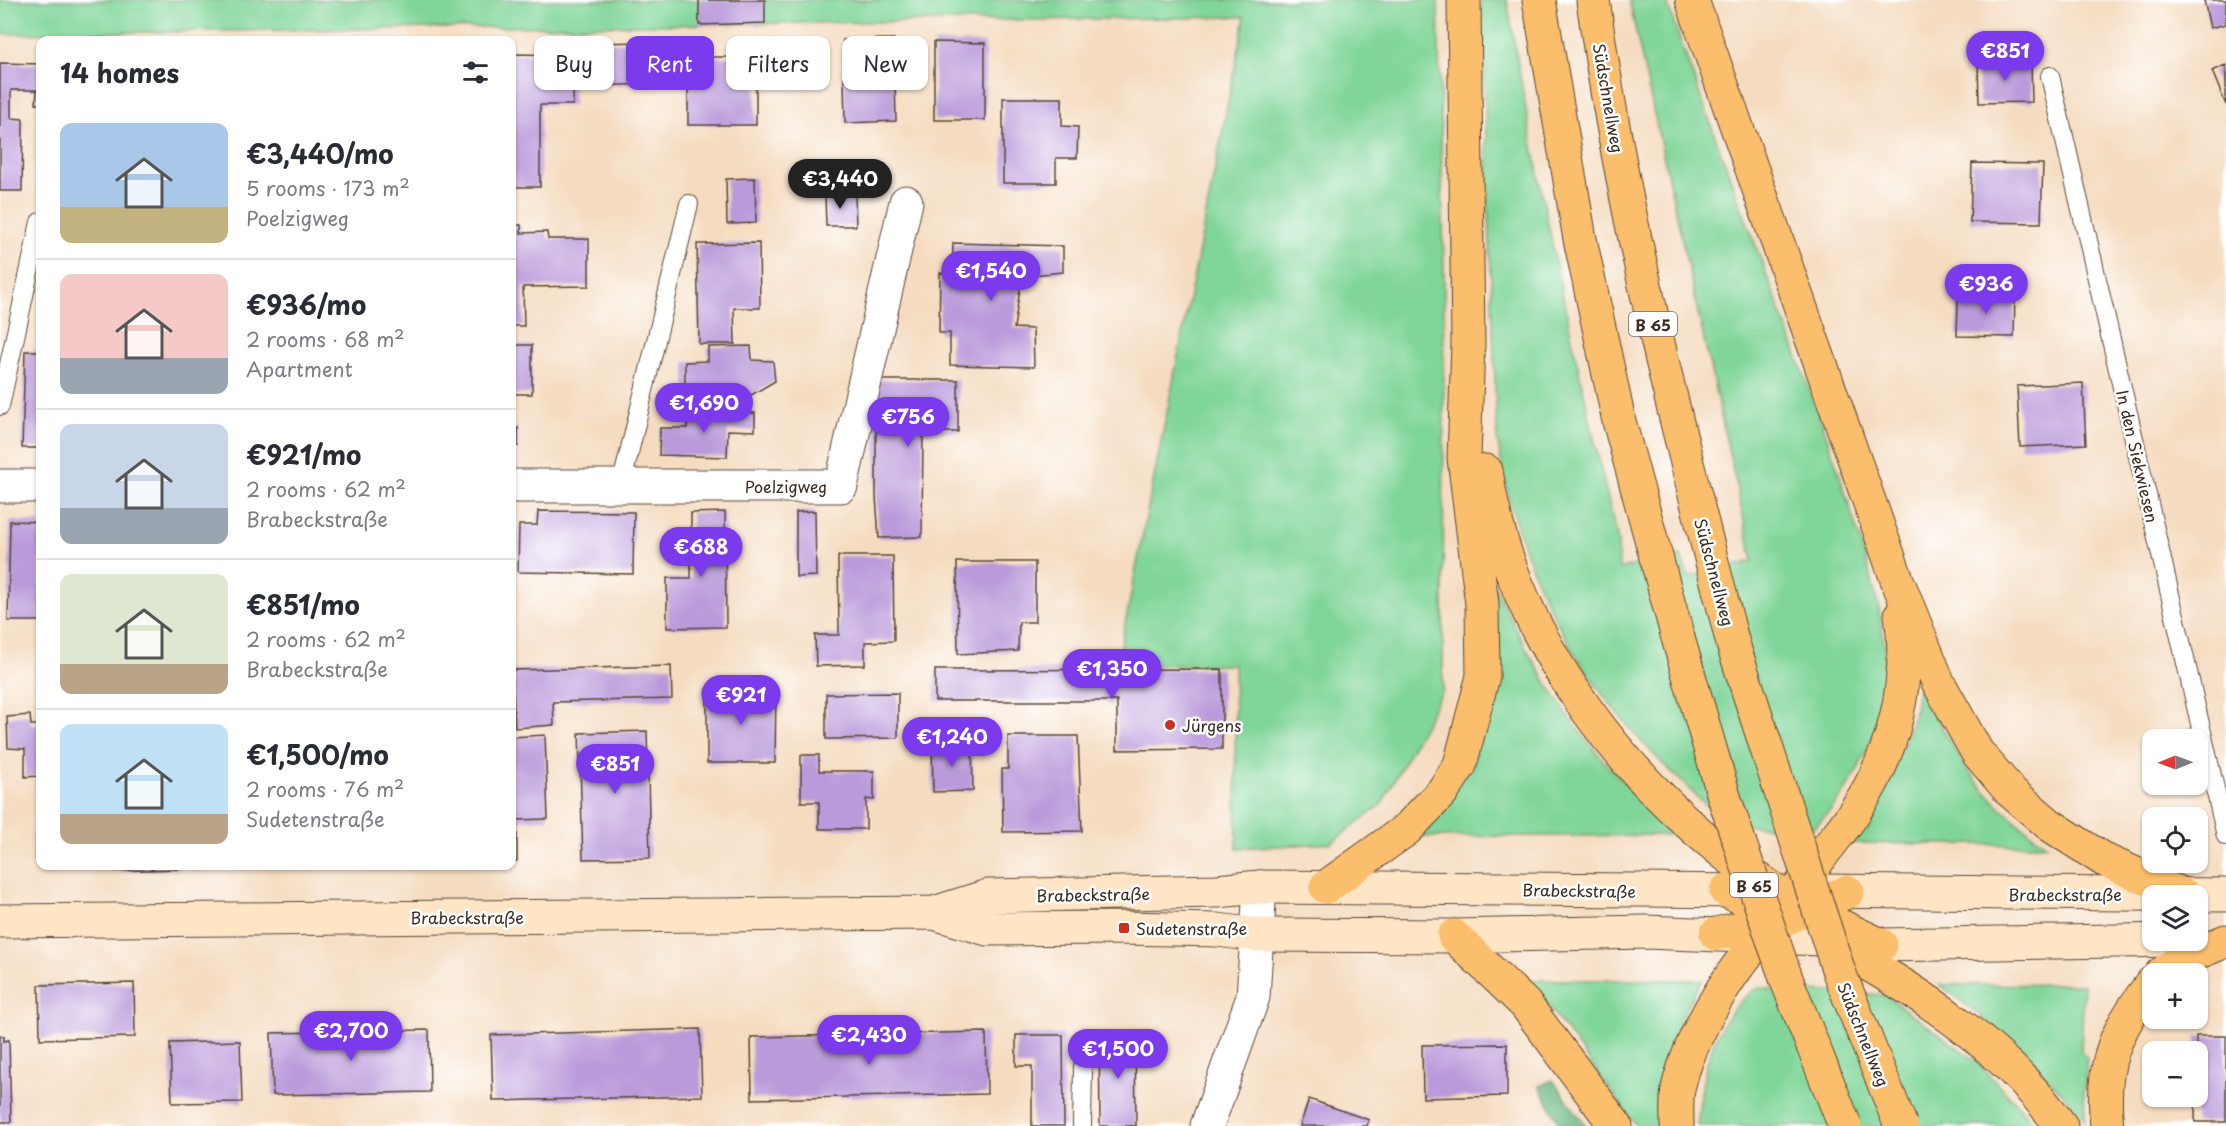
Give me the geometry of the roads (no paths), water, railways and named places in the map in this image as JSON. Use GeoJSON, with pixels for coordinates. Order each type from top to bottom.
{"type":"FeatureCollection","features":[{"type":"Feature","properties":{"kind":"highway"},"geometry":{"type":"LineString","coordinates":[[1326,887],[1407,829],[1443,791],[1460,765],[1483,676],[1482,604],[1464,458],[1468,344],[1464,0]]}},
{"type":"Feature","properties":{"kind":"highway","name":"B 65"},"geometry":{"type":"LineString","coordinates":[[1539,0],[1580,239],[1619,421],[1678,638],[1732,823],[1787,981],[1845,1126]]}},
{"type":"Feature","properties":{"kind":"highway","name":"Südschnellweg"},"geometry":{"type":"LineString","coordinates":[[1593,0],[1631,224],[1673,413],[1733,644],[1839,972],[1901,1126]]}},
{"type":"Feature","properties":{"kind":"highway"},"geometry":{"type":"LineString","coordinates":[[1692,0],[1896,577],[1938,682],[1977,752],[2010,792],[2050,825],[2104,860],[2161,885]]}},
{"type":"Feature","properties":{"kind":"highway"},"geometry":{"type":"LineString","coordinates":[[1468,344],[1491,504],[1503,550],[1539,632],[1583,703],[1625,759],[1718,849],[1821,939],[1886,973],[1996,1052],[2061,1126]]}},
{"type":"Feature","properties":{"kind":"highway"},"geometry":{"type":"LineString","coordinates":[[1677,1126],[1677,1091],[1690,1049],[1716,1002],[1856,811],[1883,763],[1898,714],[1906,649],[1896,577]]}},
{"type":"Feature","properties":{"kind":"highway"},"geometry":{"type":"LineString","coordinates":[[1726,891],[1785,908],[1881,945]]}},
{"type":"Feature","properties":{"kind":"highway"},"geometry":{"type":"LineString","coordinates":[[1716,934],[1753,924],[1785,908]]}},
{"type":"Feature","properties":{"kind":"highway"},"geometry":{"type":"LineString","coordinates":[[1454,936],[1525,1004],[1616,1126]]}},
{"type":"Feature","properties":{"kind":"highway"},"geometry":{"type":"LineString","coordinates":[[2177,963],[2226,940]]}},
{"type":"Feature","properties":{"kind":"highway"},"geometry":{"type":"LineString","coordinates":[[2107,1126],[2104,1103],[2110,1053],[2129,1012],[2142,996]]}},
{"type":"Feature","properties":{"kind":"main road","name":"Brabeckstraße"},"geometry":{"type":"LineString","coordinates":[[0,921],[934,913],[988,896],[1217,891],[1260,887],[1726,891]]}},
{"type":"Feature","properties":{"kind":"main road","name":"Brabeckstraße"},"geometry":{"type":"LineString","coordinates":[[1785,908],[1848,892],[2142,895]]}},
{"type":"Feature","properties":{"kind":"main road","name":"Brabeckstraße"},"geometry":{"type":"LineString","coordinates":[[2208,895],[2226,895]]}},
{"type":"Feature","properties":{"kind":"main road","name":"Brabeckstraße"},"geometry":{"type":"LineString","coordinates":[[934,913],[987,929],[1217,930],[1258,935],[1716,934]]}},
{"type":"Feature","properties":{"kind":"main road"},"geometry":{"type":"LineString","coordinates":[[1821,939],[1881,945],[2142,942]]}},
{"type":"Feature","properties":{"kind":"main road"},"geometry":{"type":"LineString","coordinates":[[2208,940],[2226,940]]}},
{"type":"Feature","properties":{"kind":"street","name":"Poelzigweg"},"geometry":{"type":"LineString","coordinates":[[516,486],[841,486],[906,202]]}},
{"type":"Feature","properties":{"kind":"street"},"geometry":{"type":"LineString","coordinates":[[0,486],[36,486]]}},
{"type":"Feature","properties":{"kind":"street"},"geometry":{"type":"LineString","coordinates":[[1207,1126],[1253,998],[1260,887]]}},
{"type":"Feature","properties":{"kind":"lane","name":"In den Siekwiesen"},"geometry":{"type":"LineString","coordinates":[[2050,76],[2226,836]]}},
{"type":"Feature","properties":{"kind":"lane"},"geometry":{"type":"LineString","coordinates":[[621,486],[689,204]]}},
{"type":"Feature","properties":{"kind":"lane"},"geometry":{"type":"LineString","coordinates":[[0,406],[36,240]]}},
{"type":"Feature","properties":{"kind":"lane"},"geometry":{"type":"LineString","coordinates":[[1082,1126],[1083,1067]]}},
{"type":"Feature","properties":{"kind":"place","name":"Jürgens"},"geometry":{"type":"Point","coordinates":[1170,725]}},
{"type":"Feature","properties":{"kind":"place","name":"Sudetenstraße"},"geometry":{"type":"Point","coordinates":[1124,928]}}]}
